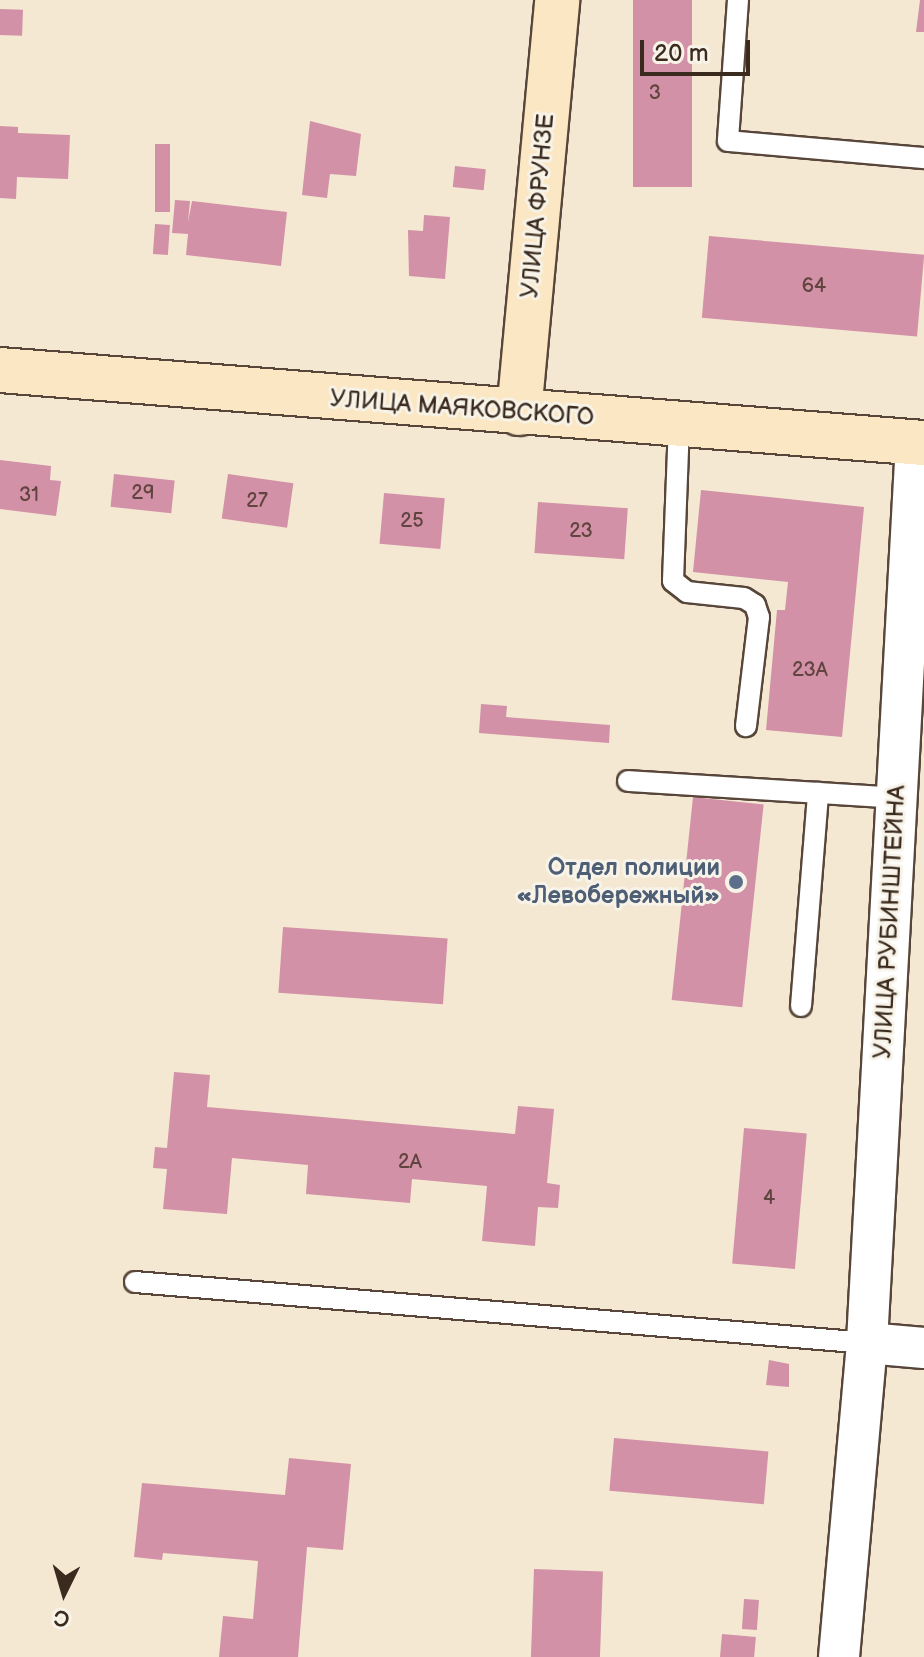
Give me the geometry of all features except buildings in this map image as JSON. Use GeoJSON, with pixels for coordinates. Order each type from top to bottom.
{"type":"FeatureCollection","features":[{"type":"Feature","properties":{"kind":"street","name":"УЛИЦА ФРУНЗЕ"},"geometry":{"type":"LineString","coordinates":[[519,413],[557,0]]}},
{"type":"Feature","properties":{"kind":"street","name":"УЛИЦА МАЯКОВСКОГО"},"geometry":{"type":"LineString","coordinates":[[0,370],[920,443]]}},
{"type":"Feature","properties":{"kind":"street","name":"УЛИЦА РУБИНШТЕЙНА"},"geometry":{"type":"LineString","coordinates":[[839,1657],[867,1343],[920,443]]}},
{"type":"Feature","properties":{"kind":"street"},"geometry":{"type":"LineString","coordinates":[[867,1343],[924,1348]]}},
{"type":"Feature","properties":{"kind":"lane"},"geometry":{"type":"LineString","coordinates":[[738,0],[728,141],[924,158]]}},
{"type":"Feature","properties":{"kind":"lane"},"geometry":{"type":"LineString","coordinates":[[679,424],[673,581],[681,590],[744,598],[755,605],[759,617],[746,726]]}},
{"type":"Feature","properties":{"kind":"lane"},"geometry":{"type":"LineString","coordinates":[[628,781],[897,798]]}},
{"type":"Feature","properties":{"kind":"lane"},"geometry":{"type":"LineString","coordinates":[[801,1006],[818,793]]}},
{"type":"Feature","properties":{"kind":"lane"},"geometry":{"type":"LineString","coordinates":[[135,1282],[867,1343]]}},
{"type":"Feature","properties":{"kind":"place","name":"Отдел полиции «Левобережный»"},"geometry":{"type":"Point","coordinates":[736,882]}}]}
